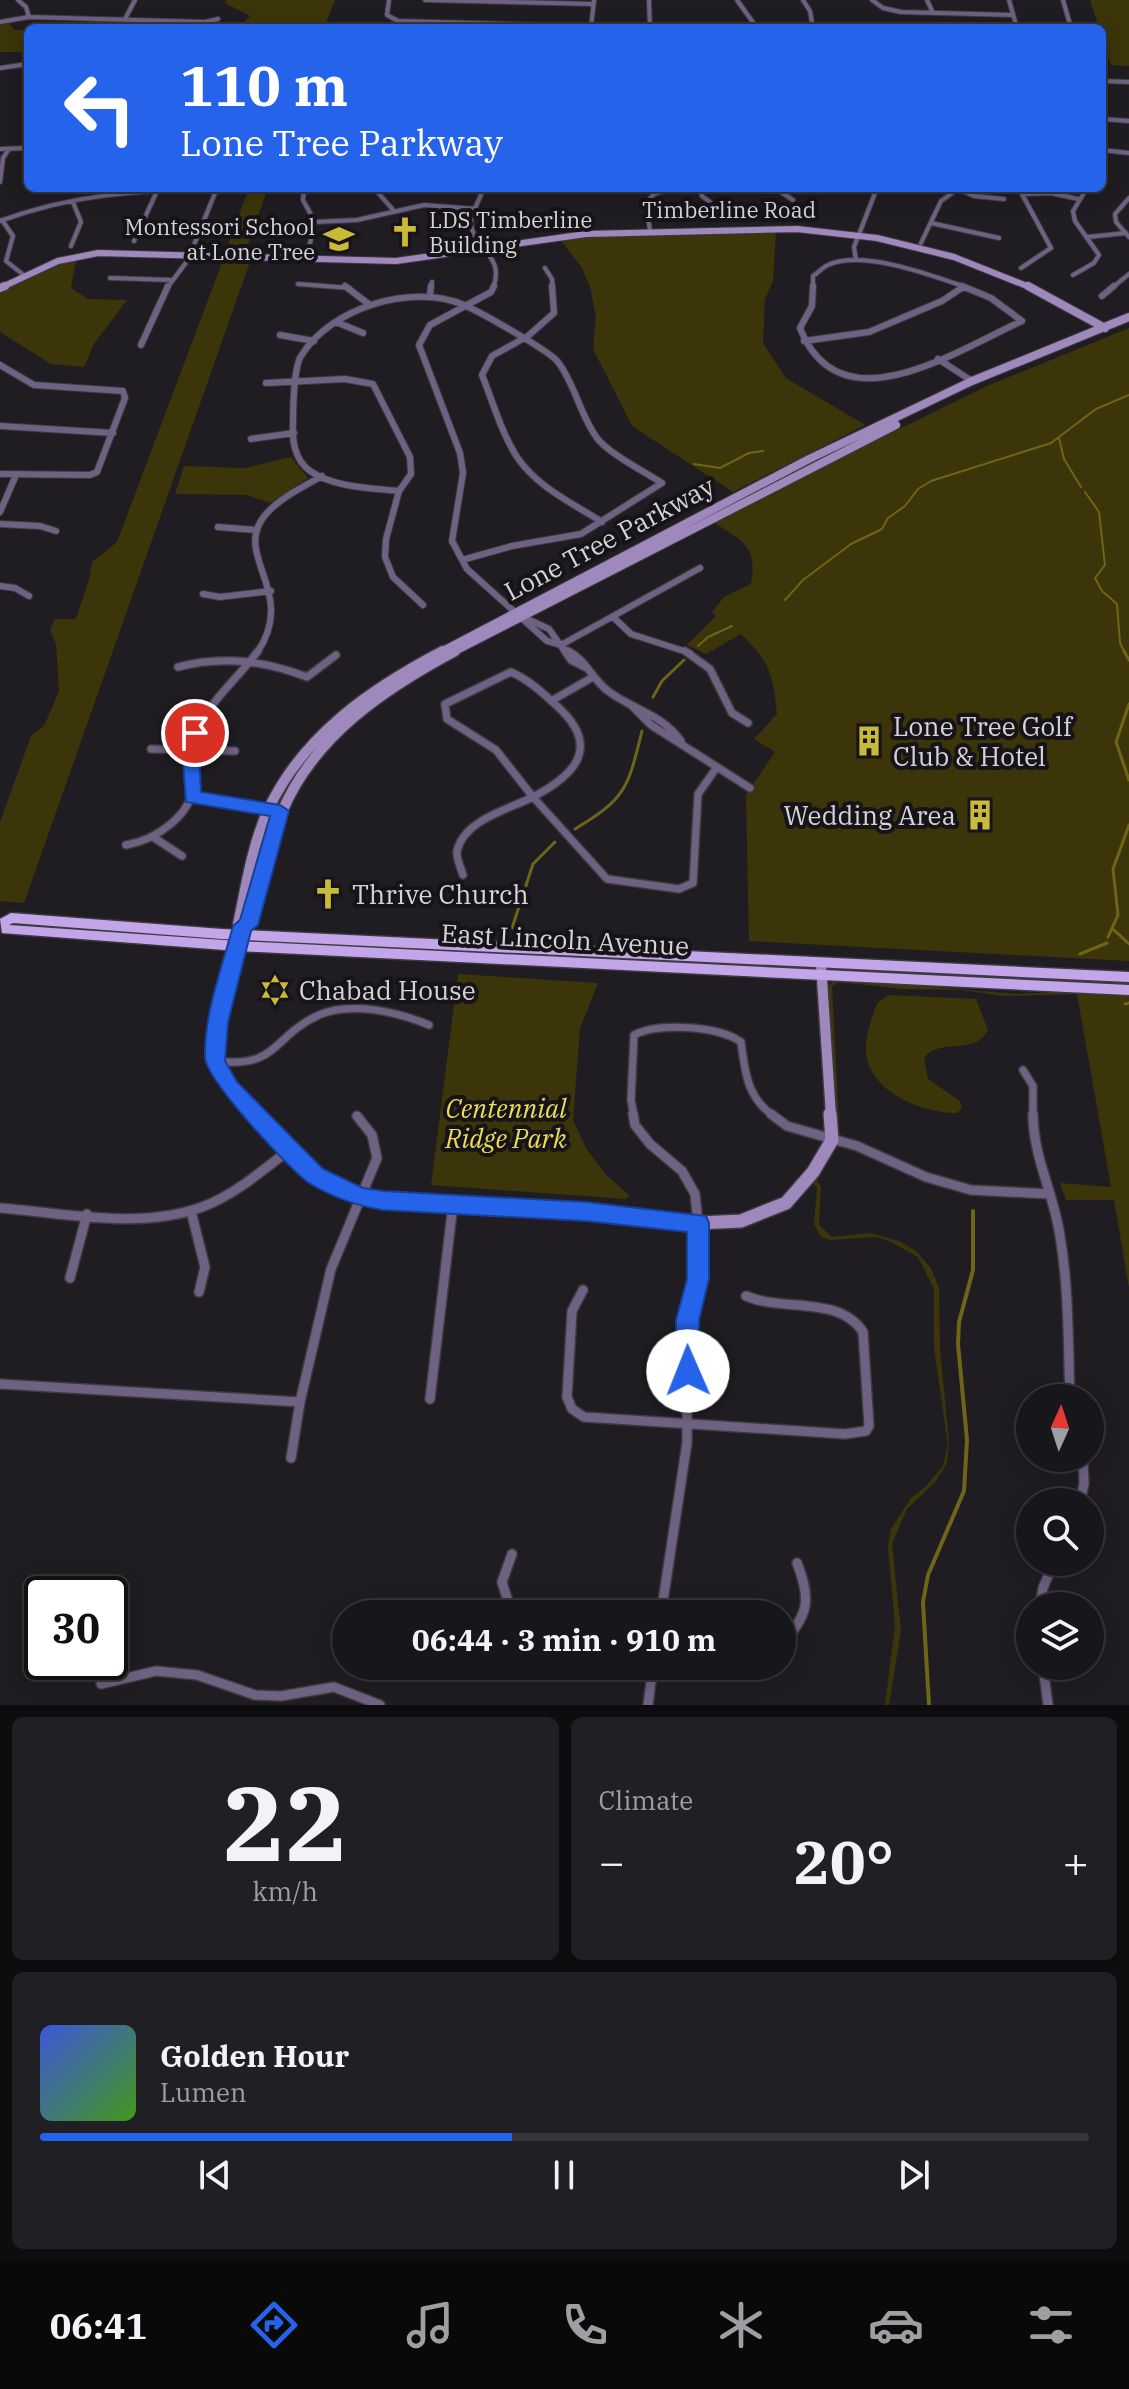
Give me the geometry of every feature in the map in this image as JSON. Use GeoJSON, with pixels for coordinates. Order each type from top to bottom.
{"type":"FeatureCollection","features":[{"type":"Feature","properties":{"kind":"main road","name":"East Lincoln Avenue"},"geometry":{"type":"LineString","coordinates":[[1,924],[6,930],[240,936],[1129,990]]}},
{"type":"Feature","properties":{"kind":"main road","name":"East Lincoln Avenue"},"geometry":{"type":"LineString","coordinates":[[821,970],[1129,977]]}},
{"type":"Feature","properties":{"kind":"street"},"geometry":{"type":"LineString","coordinates":[[18,0],[26,7],[29,17]]}},
{"type":"Feature","properties":{"kind":"street"},"geometry":{"type":"LineString","coordinates":[[125,19],[135,0]]}},
{"type":"Feature","properties":{"kind":"street"},"geometry":{"type":"LineString","coordinates":[[389,0],[387,15],[398,21],[494,24]]}},
{"type":"Feature","properties":{"kind":"street"},"geometry":{"type":"LineString","coordinates":[[425,0],[594,2],[591,24]]}},
{"type":"Feature","properties":{"kind":"street"},"geometry":{"type":"LineString","coordinates":[[649,0],[650,24]]}},
{"type":"Feature","properties":{"kind":"street"},"geometry":{"type":"LineString","coordinates":[[737,0],[754,24]]}},
{"type":"Feature","properties":{"kind":"street"},"geometry":{"type":"LineString","coordinates":[[803,0],[810,11],[812,24]]}},
{"type":"Feature","properties":{"kind":"street"},"geometry":{"type":"LineString","coordinates":[[872,0],[891,10],[1013,15]]}},
{"type":"Feature","properties":{"kind":"street"},"geometry":{"type":"LineString","coordinates":[[927,0],[933,13]]}},
{"type":"Feature","properties":{"kind":"street"},"geometry":{"type":"LineString","coordinates":[[1009,0],[1016,24]]}},
{"type":"Feature","properties":{"kind":"street"},"geometry":{"type":"LineString","coordinates":[[1063,0],[1070,24]]}},
{"type":"Feature","properties":{"kind":"street"},"geometry":{"type":"LineString","coordinates":[[0,22],[29,17],[205,22],[218,19]]}},
{"type":"Feature","properties":{"kind":"street"},"geometry":{"type":"LineString","coordinates":[[0,68],[24,65]]}},
{"type":"Feature","properties":{"kind":"street"},"geometry":{"type":"LineString","coordinates":[[1106,81],[1129,82]]}},
{"type":"Feature","properties":{"kind":"street"},"geometry":{"type":"LineString","coordinates":[[1120,81],[1122,90]]}},
{"type":"Feature","properties":{"kind":"street"},"geometry":{"type":"LineString","coordinates":[[1106,119],[1129,121]]}},
{"type":"Feature","properties":{"kind":"street"},"geometry":{"type":"LineString","coordinates":[[0,149],[24,148]]}},
{"type":"Feature","properties":{"kind":"street"},"geometry":{"type":"LineString","coordinates":[[0,182],[3,158],[9,149]]}},
{"type":"Feature","properties":{"kind":"street"},"geometry":{"type":"LineString","coordinates":[[1106,150],[1129,153]]}},
{"type":"Feature","properties":{"kind":"street"},"geometry":{"type":"LineString","coordinates":[[25,276],[6,261],[13,236],[1,220],[35,209],[138,192]]}},
{"type":"Feature","properties":{"kind":"street"},"geometry":{"type":"LineString","coordinates":[[134,241],[157,192]]}},
{"type":"Feature","properties":{"kind":"street"},"geometry":{"type":"LineString","coordinates":[[141,345],[171,280],[190,254],[216,192]]}},
{"type":"Feature","properties":{"kind":"street"},"geometry":{"type":"LineString","coordinates":[[304,192],[303,200],[314,225],[307,257]]}},
{"type":"Feature","properties":{"kind":"street"},"geometry":{"type":"LineString","coordinates":[[377,192],[394,211]]}},
{"type":"Feature","properties":{"kind":"street"},"geometry":{"type":"LineString","coordinates":[[482,192],[471,217],[471,229],[498,269],[496,284],[491,292],[430,325],[419,345],[460,453],[463,482],[452,526],[452,541],[467,569],[519,614],[525,623],[547,641],[562,647],[569,660],[585,667],[609,692],[630,703],[651,725],[681,741],[750,788]]}},
{"type":"Feature","properties":{"kind":"street"},"geometry":{"type":"LineString","coordinates":[[650,229],[643,211],[644,205],[659,192]]}},
{"type":"Feature","properties":{"kind":"street"},"geometry":{"type":"LineString","coordinates":[[701,192],[710,202]]}},
{"type":"Feature","properties":{"kind":"street"},"geometry":{"type":"LineString","coordinates":[[781,192],[793,200]]}},
{"type":"Feature","properties":{"kind":"street"},"geometry":{"type":"LineString","coordinates":[[856,260],[854,247],[875,192]]}},
{"type":"Feature","properties":{"kind":"street"},"geometry":{"type":"LineString","coordinates":[[921,243],[941,201],[953,192]]}},
{"type":"Feature","properties":{"kind":"street"},"geometry":{"type":"LineString","coordinates":[[966,192],[974,196],[1004,199]]}},
{"type":"Feature","properties":{"kind":"street"},"geometry":{"type":"LineString","coordinates":[[1073,275],[1098,258],[1098,251],[1075,221],[1073,211],[1084,192]]}},
{"type":"Feature","properties":{"kind":"street"},"geometry":{"type":"LineString","coordinates":[[1021,268],[1051,248],[1022,194],[1051,193],[1078,199]]}},
{"type":"Feature","properties":{"kind":"street"},"geometry":{"type":"LineString","coordinates":[[1088,237],[1128,234],[1115,214],[1129,198]]}},
{"type":"Feature","properties":{"kind":"street"},"geometry":{"type":"LineString","coordinates":[[71,246],[81,222],[73,202]]}},
{"type":"Feature","properties":{"kind":"street"},"geometry":{"type":"LineString","coordinates":[[288,227],[357,220],[431,205],[476,209]]}},
{"type":"Feature","properties":{"kind":"street"},"geometry":{"type":"LineString","coordinates":[[931,223],[999,238]]}},
{"type":"Feature","properties":{"kind":"street","name":"Timberline Road"},"geometry":{"type":"LineString","coordinates":[[0,288],[58,261],[85,255],[126,252],[414,260],[569,235],[650,229],[776,228],[858,233],[921,243],[985,262],[1042,286],[1096,319],[1108,330]]}},
{"type":"Feature","properties":{"kind":"street","name":"Timberline Road"},"geometry":{"type":"LineString","coordinates":[[858,233],[972,262],[1029,286],[1108,330]]}},
{"type":"Feature","properties":{"kind":"street"},"geometry":{"type":"LineString","coordinates":[[856,260],[882,262],[963,287],[1022,321],[898,377],[860,379],[824,367],[804,341],[800,328],[812,306],[813,276],[829,264],[856,260]]}},
{"type":"Feature","properties":{"kind":"street"},"geometry":{"type":"LineString","coordinates":[[545,268],[552,279],[554,313],[524,339],[494,353],[484,364],[482,375],[516,455],[526,468],[543,484],[602,522]]}},
{"type":"Feature","properties":{"kind":"street"},"geometry":{"type":"LineString","coordinates":[[1102,296],[1129,274]]}},
{"type":"Feature","properties":{"kind":"street"},"geometry":{"type":"LineString","coordinates":[[110,278],[171,280]]}},
{"type":"Feature","properties":{"kind":"street"},"geometry":{"type":"LineString","coordinates":[[430,295],[432,282]]}},
{"type":"Feature","properties":{"kind":"street"},"geometry":{"type":"LineString","coordinates":[[298,284],[348,286],[370,305]]}},
{"type":"Feature","properties":{"kind":"street"},"geometry":{"type":"LineString","coordinates":[[804,341],[869,332],[942,301],[963,287]]}},
{"type":"Feature","properties":{"kind":"street"},"geometry":{"type":"LineString","coordinates":[[399,491],[337,483],[303,464],[297,456],[294,433],[300,357],[336,322],[370,305],[405,296],[430,295],[467,306],[557,360],[598,440],[662,483],[602,522],[560,540],[512,546],[462,560]]}},
{"type":"Feature","properties":{"kind":"street"},"geometry":{"type":"LineString","coordinates":[[895,309],[907,316]]}},
{"type":"Feature","properties":{"kind":"street","name":"Lone Tree Parkway"},"geometry":{"type":"LineString","coordinates":[[1108,330],[1129,317]]}},
{"type":"Feature","properties":{"kind":"street"},"geometry":{"type":"LineString","coordinates":[[336,322],[363,333]]}},
{"type":"Feature","properties":{"kind":"street","name":"Lone Tree Parkway"},"geometry":{"type":"LineString","coordinates":[[215,1061],[218,1022],[240,936],[238,924],[247,882],[274,810],[309,749],[351,707],[396,676],[809,459],[975,383],[1129,324]]}},
{"type":"Feature","properties":{"kind":"street"},"geometry":{"type":"LineString","coordinates":[[280,335],[314,341]]}},
{"type":"Feature","properties":{"kind":"street"},"geometry":{"type":"LineString","coordinates":[[938,359],[975,383]]}},
{"type":"Feature","properties":{"kind":"street"},"geometry":{"type":"LineString","coordinates":[[0,365],[34,385],[123,391],[125,398],[97,472],[90,475],[0,474]]}},
{"type":"Feature","properties":{"kind":"street"},"geometry":{"type":"LineString","coordinates":[[266,383],[345,379],[373,384],[410,457],[411,474],[399,491],[386,539],[385,557],[393,577],[423,605]]}},
{"type":"Feature","properties":{"kind":"street"},"geometry":{"type":"LineString","coordinates":[[0,426],[113,433]]}},
{"type":"Feature","properties":{"kind":"street"},"geometry":{"type":"LineString","coordinates":[[251,439],[294,433]]}},
{"type":"Feature","properties":{"kind":"street"},"geometry":{"type":"LineString","coordinates":[[0,512],[16,475]]}},
{"type":"Feature","properties":{"kind":"street"},"geometry":{"type":"LineString","coordinates":[[126,845],[139,844],[153,837],[182,811],[192,797],[191,750],[202,719],[250,661],[268,631],[272,616],[271,591],[254,553],[256,530],[273,508],[322,476]]}},
{"type":"Feature","properties":{"kind":"street"},"geometry":{"type":"LineString","coordinates":[[0,524],[40,526],[56,531]]}},
{"type":"Feature","properties":{"kind":"street"},"geometry":{"type":"LineString","coordinates":[[218,527],[256,530]]}},
{"type":"Feature","properties":{"kind":"street"},"geometry":{"type":"LineString","coordinates":[[562,647],[700,568]]}},
{"type":"Feature","properties":{"kind":"street"},"geometry":{"type":"LineString","coordinates":[[0,586],[15,588],[29,596]]}},
{"type":"Feature","properties":{"kind":"street"},"geometry":{"type":"LineString","coordinates":[[203,594],[220,597],[271,591]]}},
{"type":"Feature","properties":{"kind":"street"},"geometry":{"type":"LineString","coordinates":[[613,617],[631,634],[689,652],[710,669],[732,713],[748,723]]}},
{"type":"Feature","properties":{"kind":"street"},"geometry":{"type":"LineString","coordinates":[[178,667],[207,659],[250,661],[307,677],[336,655]]}},
{"type":"Feature","properties":{"kind":"street"},"geometry":{"type":"LineString","coordinates":[[463,875],[458,866],[456,845],[460,838],[483,819],[534,798],[565,779],[578,762],[583,741],[575,722],[525,677],[511,672],[445,704],[447,719],[496,750],[534,798],[607,879],[679,889],[693,883],[698,794],[717,767]]}},
{"type":"Feature","properties":{"kind":"street"},"geometry":{"type":"LineString","coordinates":[[551,701],[593,677]]}},
{"type":"Feature","properties":{"kind":"street"},"geometry":{"type":"LineString","coordinates":[[151,749],[235,751]]}},
{"type":"Feature","properties":{"kind":"street"},"geometry":{"type":"LineString","coordinates":[[192,797],[274,810]]}},
{"type":"Feature","properties":{"kind":"street"},"geometry":{"type":"LineString","coordinates":[[153,837],[182,856]]}},
{"type":"Feature","properties":{"kind":"street"},"geometry":{"type":"LineString","coordinates":[[215,1061],[230,1088],[289,1150],[326,1183],[360,1197],[698,1223],[741,1221],[786,1203],[813,1172],[832,1140],[821,970]]}},
{"type":"Feature","properties":{"kind":"street"},"geometry":{"type":"LineString","coordinates":[[215,1061],[247,1063],[269,1054],[319,1015],[339,1011],[408,1015],[429,1025]]}},
{"type":"Feature","properties":{"kind":"street"},"geometry":{"type":"LineString","coordinates":[[663,1600],[689,1422],[687,1320],[698,1279],[698,1223],[695,1194],[682,1171],[650,1144],[635,1125],[631,1100],[632,1041],[638,1031],[649,1027],[734,1034],[741,1042],[747,1084],[762,1108],[787,1126],[857,1146],[926,1177],[971,1190],[1050,1194]]}},
{"type":"Feature","properties":{"kind":"street"},"geometry":{"type":"LineString","coordinates":[[1023,1070],[1033,1086],[1033,1140],[1050,1194],[1065,1270],[1069,1384]]}},
{"type":"Feature","properties":{"kind":"street"},"geometry":{"type":"LineString","coordinates":[[291,1458],[300,1402],[331,1269],[377,1158],[372,1135],[357,1116]]}},
{"type":"Feature","properties":{"kind":"street"},"geometry":{"type":"LineString","coordinates":[[0,1208],[155,1216],[191,1211],[238,1189],[289,1150]]}},
{"type":"Feature","properties":{"kind":"street"},"geometry":{"type":"LineString","coordinates":[[430,1399],[453,1204]]}},
{"type":"Feature","properties":{"kind":"street"},"geometry":{"type":"LineString","coordinates":[[191,1211],[205,1267],[199,1292]]}},
{"type":"Feature","properties":{"kind":"street"},"geometry":{"type":"LineString","coordinates":[[70,1278],[87,1214]]}},
{"type":"Feature","properties":{"kind":"street"},"geometry":{"type":"LineString","coordinates":[[583,1290],[572,1311],[567,1397],[572,1409],[584,1417],[845,1434],[859,1434],[869,1426],[863,1332],[857,1320],[844,1311],[760,1305],[746,1296]]}},
{"type":"Feature","properties":{"kind":"street"},"geometry":{"type":"LineString","coordinates":[[0,1384],[300,1402]]}},
{"type":"Feature","properties":{"kind":"street"},"geometry":{"type":"LineString","coordinates":[[508,1600],[502,1582],[512,1554]]}},
{"type":"Feature","properties":{"kind":"street"},"geometry":{"type":"LineString","coordinates":[[796,1628],[802,1621],[809,1593],[797,1563]]}},
{"type":"Feature","properties":{"kind":"street"},"geometry":{"type":"LineString","coordinates":[[101,1684],[156,1671],[197,1675],[255,1695],[281,1696],[334,1687],[380,1705]]}},
{"type":"Feature","properties":{"kind":"street"},"geometry":{"type":"LineString","coordinates":[[648,1705],[651,1680]]}},
{"type":"Feature","properties":{"kind":"street"},"geometry":{"type":"LineString","coordinates":[[1045,1680],[1048,1705]]}},
{"type":"Feature","properties":{"kind":"green space"},"geometry":{"type":"Polygon","coordinates":[[[227,0],[335,0],[326,24],[243,24],[250,16],[225,3],[227,0]]]}},
{"type":"Feature","properties":{"kind":"green space"},"geometry":{"type":"Polygon","coordinates":[[[1090,0],[1129,0],[1129,66],[1111,65],[1106,51],[1106,24],[1098,24],[1090,0]]]}},
{"type":"Feature","properties":{"kind":"green space"},"geometry":{"type":"Polygon","coordinates":[[[9,23],[14,30],[24,30],[24,52],[0,52],[0,25],[9,23]]]}},
{"type":"Feature","properties":{"kind":"green space"},"geometry":{"type":"Polygon","coordinates":[[[248,192],[267,192],[246,250],[226,250],[248,192]]]}},
{"type":"Feature","properties":{"kind":"green space"},"geometry":{"type":"Polygon","coordinates":[[[776,230],[773,281],[765,299],[763,343],[786,378],[865,425],[733,492],[632,426],[593,349],[596,317],[590,287],[582,268],[559,238],[776,230]]]}},
{"type":"Feature","properties":{"kind":"green space"},"geometry":{"type":"Polygon","coordinates":[[[76,260],[71,288],[88,299],[127,300],[94,344],[84,367],[51,364],[0,332],[0,293],[47,269],[76,260]]]}},
{"type":"Feature","properties":{"kind":"green space"},"geometry":{"type":"Polygon","coordinates":[[[223,260],[250,262],[24,903],[0,901],[0,822],[31,736],[44,726],[59,691],[56,644],[50,630],[55,619],[76,619],[92,562],[117,542],[223,260]]]}},
{"type":"Feature","properties":{"kind":"green space"},"geometry":{"type":"Polygon","coordinates":[[[1129,328],[1129,961],[749,941],[746,795],[775,752],[754,739],[777,714],[774,689],[764,661],[741,634],[706,654],[687,645],[716,616],[712,612],[724,597],[751,584],[753,571],[750,552],[712,521],[987,386],[1129,328]]]}},
{"type":"Feature","properties":{"kind":"green space"},"geometry":{"type":"Polygon","coordinates":[[[291,457],[308,478],[270,503],[247,495],[175,494],[184,466],[244,468],[291,457]]]}},
{"type":"Feature","properties":{"kind":"green space","name":"Centennial Ridge Park"},"geometry":{"type":"Polygon","coordinates":[[[458,974],[598,983],[580,1029],[573,1120],[586,1148],[606,1175],[629,1195],[626,1199],[431,1185],[458,974]]]}},
{"type":"Feature","properties":{"kind":"green space"},"geometry":{"type":"Polygon","coordinates":[[[837,979],[1017,994],[1076,991],[1129,994],[1129,1288],[1114,1200],[1066,1200],[1060,1183],[1111,1187],[1077,994],[1004,996],[839,982],[832,986],[839,1122],[833,1154],[817,1181],[821,1186],[819,1225],[832,1237],[870,1233],[899,1241],[916,1251],[931,1268],[939,1288],[940,1349],[949,1442],[947,1463],[935,1482],[907,1509],[892,1544],[901,1631],[889,1705],[885,1705],[895,1626],[888,1547],[891,1529],[911,1498],[943,1466],[948,1445],[934,1348],[934,1289],[918,1257],[876,1237],[830,1240],[821,1237],[814,1224],[817,1187],[812,1182],[835,1126],[828,986],[837,979]]]}},
{"type":"Feature","properties":{"kind":"green space"},"geometry":{"type":"Polygon","coordinates":[[[889,995],[976,999],[988,1030],[982,1038],[966,1045],[939,1048],[924,1058],[928,1079],[960,1101],[962,1108],[957,1113],[914,1104],[887,1089],[876,1078],[869,1065],[867,1039],[877,1003],[889,995]]]}},
{"type":"Feature","properties":{"kind":"waterway"},"geometry":{"type":"LineString","coordinates":[[785,600],[803,580],[851,544],[882,529],[888,518],[905,506],[918,489],[931,481],[1051,443],[1096,409],[1129,395]]}},
{"type":"Feature","properties":{"kind":"waterway"},"geometry":{"type":"LineString","coordinates":[[1059,438],[1064,459],[1081,487]]}},
{"type":"Feature","properties":{"kind":"waterway"},"geometry":{"type":"LineString","coordinates":[[694,464],[720,468],[749,453],[763,451]]}},
{"type":"Feature","properties":{"kind":"waterway"},"geometry":{"type":"LineString","coordinates":[[1085,492],[1099,512],[1105,565],[1095,578],[1102,591],[1117,604],[1120,643],[1124,651]]}},
{"type":"Feature","properties":{"kind":"waterway"},"geometry":{"type":"LineString","coordinates":[[698,646],[708,637],[732,626]]}},
{"type":"Feature","properties":{"kind":"waterway"},"geometry":{"type":"LineString","coordinates":[[1124,651],[1129,660]]}},
{"type":"Feature","properties":{"kind":"waterway"},"geometry":{"type":"LineString","coordinates":[[653,697],[662,681],[684,660]]}},
{"type":"Feature","properties":{"kind":"waterway"},"geometry":{"type":"LineString","coordinates":[[1129,704],[1116,742],[1129,780]]}},
{"type":"Feature","properties":{"kind":"waterway"},"geometry":{"type":"LineString","coordinates":[[575,829],[605,808],[623,789],[642,731]]}},
{"type":"Feature","properties":{"kind":"waterway"},"geometry":{"type":"LineString","coordinates":[[1108,937],[1118,915],[1113,869],[1129,825]]}},
{"type":"Feature","properties":{"kind":"waterway"},"geometry":{"type":"LineString","coordinates":[[512,928],[533,864],[555,842]]}},
{"type":"Feature","properties":{"kind":"waterway"},"geometry":{"type":"LineString","coordinates":[[1114,930],[1129,944]]}},
{"type":"Feature","properties":{"kind":"waterway"},"geometry":{"type":"LineString","coordinates":[[1080,954],[1107,943]]}},
{"type":"Feature","properties":{"kind":"waterway"},"geometry":{"type":"LineString","coordinates":[[1125,1004],[1129,1003]]}},
{"type":"Feature","properties":{"kind":"waterway"},"geometry":{"type":"LineString","coordinates":[[929,1705],[923,1602],[928,1575],[964,1491],[967,1440],[958,1344],[959,1322],[973,1270],[973,1211]]}},
{"type":"Feature","properties":{"kind":"place","name":"LDS Timberline Building"},"geometry":{"type":"Point","coordinates":[405,232]}},
{"type":"Feature","properties":{"kind":"place","name":"Montessori School at Lone Tree"},"geometry":{"type":"Point","coordinates":[339,239]}},
{"type":"Feature","properties":{"kind":"place","name":"Lone Tree Golf Club & Hotel"},"geometry":{"type":"Point","coordinates":[869,741]}},
{"type":"Feature","properties":{"kind":"place","name":"Wedding Area"},"geometry":{"type":"Point","coordinates":[980,815]}},
{"type":"Feature","properties":{"kind":"place","name":"Thrive Church"},"geometry":{"type":"Point","coordinates":[328,894]}},
{"type":"Feature","properties":{"kind":"place","name":"Chabad House"},"geometry":{"type":"Point","coordinates":[275,990]}},
{"type":"Feature","properties":{"kind":"route"},"geometry":{"type":"LineString","coordinates":[[195,733],[191,750],[192,797],[280,811],[248,925],[243,926],[218,1022],[215,1061],[230,1088],[315,1175],[360,1197],[698,1223],[698,1279],[687,1320],[688,1371]]}}]}
